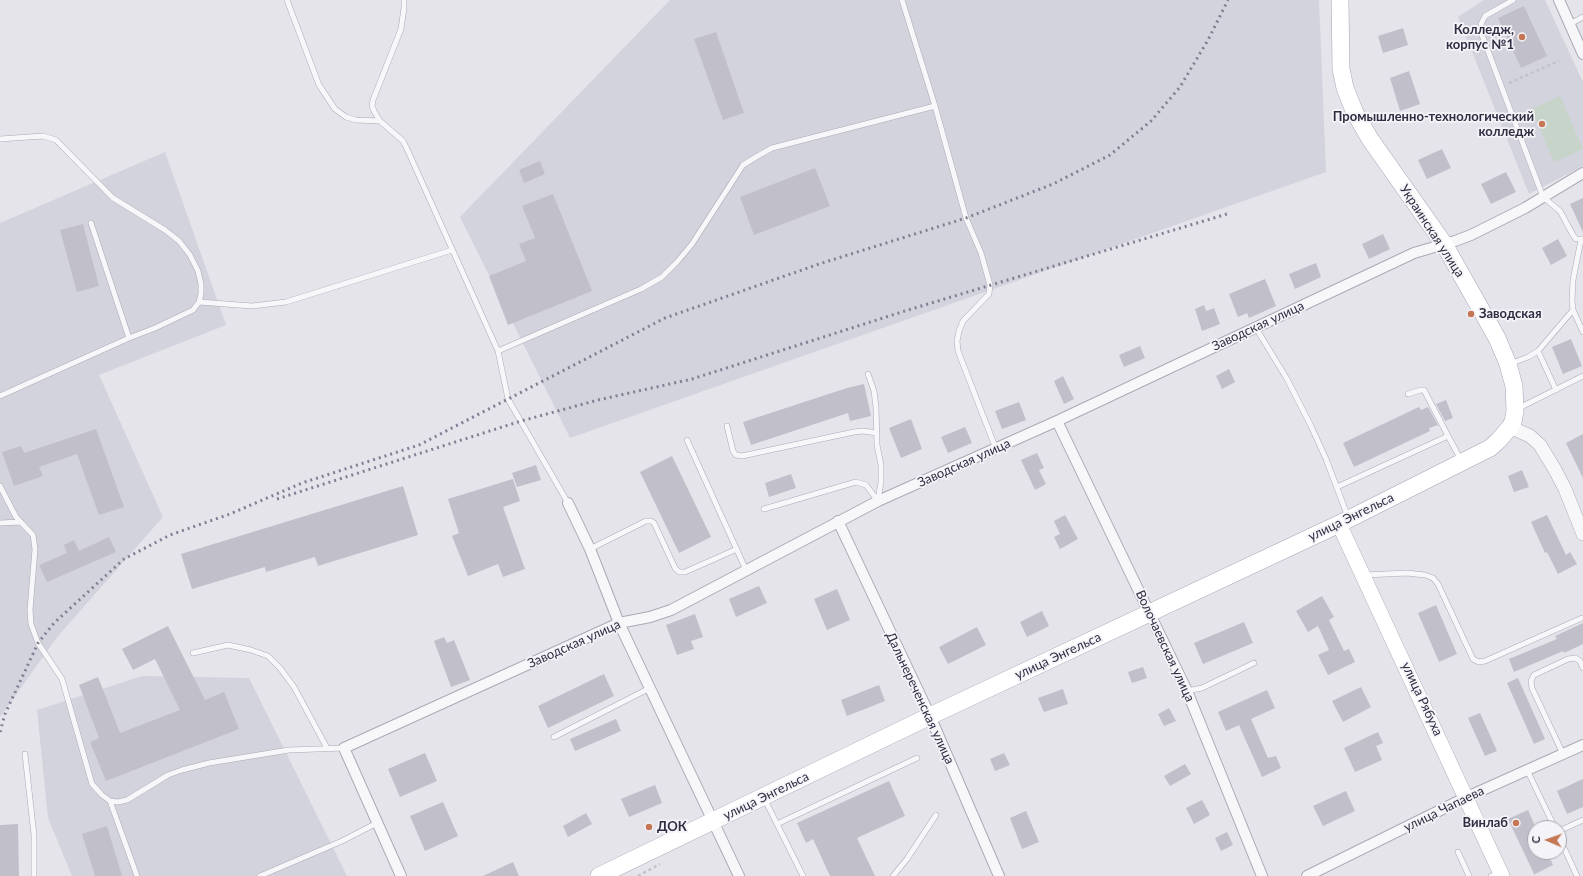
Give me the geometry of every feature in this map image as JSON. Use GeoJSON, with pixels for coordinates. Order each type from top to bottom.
{"type":"FeatureCollection","features":[{"type":"Feature","properties":{"kind":"main road","name":"Украинская улица"},"geometry":{"type":"LineString","coordinates":[[1340,0],[1341,70],[1345,88],[1355,113],[1370,139],[1444,244],[1497,338],[1508,364],[1514,386],[1515,411],[1513,422],[1510,427]]}},
{"type":"Feature","properties":{"kind":"main road","name":"улица Энгельса"},"geometry":{"type":"LineString","coordinates":[[599,876],[930,716],[1150,614],[1344,521],[1495,445],[1510,427]]}},
{"type":"Feature","properties":{"kind":"main road","name":"улица Рябуха"},"geometry":{"type":"LineString","coordinates":[[1344,521],[1364,575],[1467,797],[1498,875]]}},
{"type":"Feature","properties":{"kind":"street"},"geometry":{"type":"LineString","coordinates":[[1558,0],[1583,54]]}},
{"type":"Feature","properties":{"kind":"street","name":"Заводская улица"},"geometry":{"type":"LineString","coordinates":[[344,748],[619,623],[650,618],[662,614],[838,521],[1256,328],[1414,253],[1471,235],[1543,197],[1583,173]]}},
{"type":"Feature","properties":{"kind":"street","name":"Волочаевская улица"},"geometry":{"type":"LineString","coordinates":[[1056,421],[1187,691],[1262,876]]}},
{"type":"Feature","properties":{"kind":"street"},"geometry":{"type":"LineString","coordinates":[[1510,427],[1530,436],[1540,445],[1565,489],[1583,534]]}},
{"type":"Feature","properties":{"kind":"street"},"geometry":{"type":"LineString","coordinates":[[568,503],[590,549],[619,623],[739,876]]}},
{"type":"Feature","properties":{"kind":"street","name":"Дальнереченская улица"},"geometry":{"type":"LineString","coordinates":[[838,521],[930,716],[999,876]]}},
{"type":"Feature","properties":{"kind":"street","name":"улица Чапаева"},"geometry":{"type":"LineString","coordinates":[[1307,876],[1467,797],[1583,746]]}},
{"type":"Feature","properties":{"kind":"street"},"geometry":{"type":"LineString","coordinates":[[344,748],[401,876]]}},
{"type":"Feature","properties":{"kind":"lane"},"geometry":{"type":"LineString","coordinates":[[287,0],[319,85],[335,109],[346,117],[356,120],[380,121]]}},
{"type":"Feature","properties":{"kind":"lane"},"geometry":{"type":"LineString","coordinates":[[404,0],[401,29],[372,106],[380,121],[403,141],[498,351],[508,399],[568,503]]}},
{"type":"Feature","properties":{"kind":"lane"},"geometry":{"type":"LineString","coordinates":[[902,0],[935,106],[966,218],[981,253],[990,285],[989,294],[963,321],[959,330],[957,341],[958,351],[996,448]]}},
{"type":"Feature","properties":{"kind":"lane"},"geometry":{"type":"LineString","coordinates":[[1513,0],[1485,16],[1481,24],[1482,35],[1543,197],[1560,211],[1576,239],[1582,239],[1573,280],[1572,295],[1573,310],[1583,332]]}},
{"type":"Feature","properties":{"kind":"lane"},"geometry":{"type":"LineString","coordinates":[[1570,24],[1583,17]]}},
{"type":"Feature","properties":{"kind":"lane"},"geometry":{"type":"LineString","coordinates":[[498,351],[641,289],[662,277],[678,262],[692,244],[743,165],[772,148],[935,106]]}},
{"type":"Feature","properties":{"kind":"lane"},"geometry":{"type":"LineString","coordinates":[[0,139],[43,136],[56,140],[113,198],[165,230],[179,241],[190,255],[198,271],[201,289],[199,302],[193,310],[0,396]]}},
{"type":"Feature","properties":{"kind":"lane"},"geometry":{"type":"LineString","coordinates":[[92,223],[129,338]]}},
{"type":"Feature","properties":{"kind":"lane"},"geometry":{"type":"LineString","coordinates":[[199,302],[252,306],[286,302],[452,250]]}},
{"type":"Feature","properties":{"kind":"lane"},"geometry":{"type":"LineString","coordinates":[[1508,364],[1528,357],[1538,351],[1573,310]]}},
{"type":"Feature","properties":{"kind":"lane"},"geometry":{"type":"LineString","coordinates":[[1256,328],[1287,379],[1311,426],[1337,488],[1344,521]]}},
{"type":"Feature","properties":{"kind":"lane"},"geometry":{"type":"LineString","coordinates":[[1538,351],[1556,390]]}},
{"type":"Feature","properties":{"kind":"lane"},"geometry":{"type":"LineString","coordinates":[[868,374],[875,399],[881,465],[881,482],[878,502]]}},
{"type":"Feature","properties":{"kind":"lane"},"geometry":{"type":"LineString","coordinates":[[1515,411],[1583,376]]}},
{"type":"Feature","properties":{"kind":"lane"},"geometry":{"type":"LineString","coordinates":[[1408,394],[1424,390],[1462,462]]}},
{"type":"Feature","properties":{"kind":"lane"},"geometry":{"type":"LineString","coordinates":[[727,426],[733,451],[736,455],[742,456],[854,432],[863,431],[877,433]]}},
{"type":"Feature","properties":{"kind":"lane"},"geometry":{"type":"LineString","coordinates":[[1337,488],[1448,436]]}},
{"type":"Feature","properties":{"kind":"lane"},"geometry":{"type":"LineString","coordinates":[[687,440],[746,570]]}},
{"type":"Feature","properties":{"kind":"lane"},"geometry":{"type":"LineString","coordinates":[[764,509],[856,482],[866,485],[878,502]]}},
{"type":"Feature","properties":{"kind":"lane"},"geometry":{"type":"LineString","coordinates":[[0,486],[7,502],[21,522],[33,535],[35,558],[30,610],[31,624],[38,643],[62,679],[92,784],[96,790],[110,801],[118,802],[126,800],[157,781],[182,770],[209,763],[289,750],[344,748]]}},
{"type":"Feature","properties":{"kind":"lane"},"geometry":{"type":"LineString","coordinates":[[590,549],[646,521],[651,521],[654,523],[675,568],[679,572],[685,572],[737,549]]}},
{"type":"Feature","properties":{"kind":"lane"},"geometry":{"type":"LineString","coordinates":[[0,523],[21,522]]}},
{"type":"Feature","properties":{"kind":"lane"},"geometry":{"type":"LineString","coordinates":[[1364,575],[1407,574],[1425,575],[1433,578],[1438,584],[1473,659],[1479,662],[1486,661],[1582,618]]}},
{"type":"Feature","properties":{"kind":"lane"},"geometry":{"type":"LineString","coordinates":[[193,653],[228,646],[251,650],[268,656],[280,668],[294,687],[326,748]]}},
{"type":"Feature","properties":{"kind":"lane"},"geometry":{"type":"LineString","coordinates":[[1563,754],[1532,688],[1531,681],[1534,675],[1568,659],[1575,658],[1580,662],[1583,668]]}},
{"type":"Feature","properties":{"kind":"lane"},"geometry":{"type":"LineString","coordinates":[[1187,691],[1202,688],[1254,663]]}},
{"type":"Feature","properties":{"kind":"lane"},"geometry":{"type":"LineString","coordinates":[[554,737],[650,688]]}},
{"type":"Feature","properties":{"kind":"lane"},"geometry":{"type":"LineString","coordinates":[[25,754],[34,835],[34,876]]}},
{"type":"Feature","properties":{"kind":"lane"},"geometry":{"type":"LineString","coordinates":[[777,824],[917,758]]}},
{"type":"Feature","properties":{"kind":"lane"},"geometry":{"type":"LineString","coordinates":[[1527,770],[1551,820]]}},
{"type":"Feature","properties":{"kind":"lane"},"geometry":{"type":"LineString","coordinates":[[764,797],[803,876]]}},
{"type":"Feature","properties":{"kind":"lane"},"geometry":{"type":"LineString","coordinates":[[110,801],[137,876]]}},
{"type":"Feature","properties":{"kind":"lane"},"geometry":{"type":"LineString","coordinates":[[893,876],[907,859],[936,815]]}},
{"type":"Feature","properties":{"kind":"lane"},"geometry":{"type":"LineString","coordinates":[[1567,827],[1583,820]]}},
{"type":"Feature","properties":{"kind":"lane"},"geometry":{"type":"LineString","coordinates":[[260,876],[342,841],[377,824]]}},
{"type":"Feature","properties":{"kind":"lane"},"geometry":{"type":"LineString","coordinates":[[1458,852],[1470,876]]}},
{"type":"Feature","properties":{"kind":"lane"},"geometry":{"type":"LineString","coordinates":[[1567,854],[1577,876]]}},
{"type":"Feature","properties":{"kind":"path"},"geometry":{"type":"LineString","coordinates":[[1502,86],[1559,60]]}},
{"type":"Feature","properties":{"kind":"shaded area"},"geometry":{"type":"Polygon","coordinates":[[[670,0],[1319,0],[1326,172],[570,438],[460,217],[670,0]]]}},
{"type":"Feature","properties":{"kind":"shaded area","name":"Промышленно-технологический колледж"},"geometry":{"type":"Polygon","coordinates":[[[1484,0],[1545,0],[1583,82],[1583,166],[1529,194],[1458,17],[1484,0]]]}},
{"type":"Feature","properties":{"kind":"shaded area"},"geometry":{"type":"Polygon","coordinates":[[[1560,96],[1583,149],[1554,162],[1531,109],[1560,96]]]}},
{"type":"Feature","properties":{"kind":"shaded area"},"geometry":{"type":"Polygon","coordinates":[[[165,152],[226,325],[99,375],[163,517],[58,636],[0,717],[0,223],[165,152]]]}},
{"type":"Feature","properties":{"kind":"shaded area"},"geometry":{"type":"Polygon","coordinates":[[[142,676],[249,678],[347,876],[72,876],[48,818],[37,710],[142,676]]]}},
{"type":"Feature","properties":{"kind":"building","name":"Колледж, корпус №1"},"geometry":{"type":"Polygon","coordinates":[[[1524,6],[1547,56],[1521,68],[1498,18],[1524,6]]]}},
{"type":"Feature","properties":{"kind":"building"},"geometry":{"type":"Polygon","coordinates":[[[1403,28],[1408,45],[1383,53],[1378,36],[1403,28]]]}},
{"type":"Feature","properties":{"kind":"building"},"geometry":{"type":"Polygon","coordinates":[[[716,32],[744,113],[723,120],[694,39],[716,32]]]}},
{"type":"Feature","properties":{"kind":"building"},"geometry":{"type":"Polygon","coordinates":[[[1409,71],[1420,104],[1400,111],[1390,78],[1409,71]]]}},
{"type":"Feature","properties":{"kind":"building"},"geometry":{"type":"Polygon","coordinates":[[[1442,149],[1451,168],[1427,179],[1418,160],[1442,149]]]}},
{"type":"Feature","properties":{"kind":"building"},"geometry":{"type":"Polygon","coordinates":[[[540,161],[545,174],[524,183],[519,170],[540,161]]]}},
{"type":"Feature","properties":{"kind":"building"},"geometry":{"type":"Polygon","coordinates":[[[815,168],[830,206],[754,235],[740,197],[815,168]]]}},
{"type":"Feature","properties":{"kind":"building"},"geometry":{"type":"Polygon","coordinates":[[[1506,172],[1516,192],[1491,204],[1481,184],[1506,172]]]}},
{"type":"Feature","properties":{"kind":"building"},"geometry":{"type":"Polygon","coordinates":[[[553,194],[592,291],[508,325],[489,276],[526,261],[519,244],[535,238],[522,206],[553,194]]]}},
{"type":"Feature","properties":{"kind":"building"},"geometry":{"type":"Polygon","coordinates":[[[1583,198],[1583,232],[1570,204],[1583,198]]]}},
{"type":"Feature","properties":{"kind":"building"},"geometry":{"type":"Polygon","coordinates":[[[83,224],[99,286],[77,292],[60,230],[83,224]]]}},
{"type":"Feature","properties":{"kind":"building"},"geometry":{"type":"Polygon","coordinates":[[[1383,234],[1390,249],[1369,259],[1362,244],[1383,234]]]}},
{"type":"Feature","properties":{"kind":"building"},"geometry":{"type":"Polygon","coordinates":[[[1558,239],[1567,256],[1551,265],[1542,248],[1558,239]]]}},
{"type":"Feature","properties":{"kind":"building"},"geometry":{"type":"Polygon","coordinates":[[[1316,263],[1321,277],[1295,289],[1289,274],[1316,263]]]}},
{"type":"Feature","properties":{"kind":"building"},"geometry":{"type":"Polygon","coordinates":[[[1265,279],[1276,306],[1249,318],[1247,313],[1238,317],[1229,294],[1265,279]]]}},
{"type":"Feature","properties":{"kind":"building"},"geometry":{"type":"Polygon","coordinates":[[[1204,305],[1206,311],[1214,308],[1220,324],[1202,331],[1195,309],[1204,305]]]}},
{"type":"Feature","properties":{"kind":"building"},"geometry":{"type":"Polygon","coordinates":[[[1571,339],[1582,366],[1563,374],[1552,347],[1571,339]]]}},
{"type":"Feature","properties":{"kind":"building"},"geometry":{"type":"Polygon","coordinates":[[[1140,346],[1145,358],[1124,367],[1119,355],[1140,346]]]}},
{"type":"Feature","properties":{"kind":"building"},"geometry":{"type":"Polygon","coordinates":[[[1229,369],[1235,382],[1222,389],[1216,376],[1229,369]]]}},
{"type":"Feature","properties":{"kind":"building"},"geometry":{"type":"Polygon","coordinates":[[[1063,376],[1074,399],[1064,404],[1054,381],[1063,376]]]}},
{"type":"Feature","properties":{"kind":"building"},"geometry":{"type":"Polygon","coordinates":[[[864,384],[871,416],[850,421],[848,413],[751,445],[743,422],[847,388],[864,384]]]}},
{"type":"Feature","properties":{"kind":"building"},"geometry":{"type":"Polygon","coordinates":[[[1446,400],[1453,418],[1445,421],[1436,404],[1446,400]]]}},
{"type":"Feature","properties":{"kind":"building"},"geometry":{"type":"Polygon","coordinates":[[[1019,402],[1026,420],[1002,429],[995,411],[1019,402]]]}},
{"type":"Feature","properties":{"kind":"building"},"geometry":{"type":"Polygon","coordinates":[[[1419,407],[1421,410],[1428,407],[1438,425],[1429,428],[1430,431],[1354,467],[1343,443],[1419,407]]]}},
{"type":"Feature","properties":{"kind":"building"},"geometry":{"type":"Polygon","coordinates":[[[911,419],[922,449],[901,458],[889,428],[911,419]]]}},
{"type":"Feature","properties":{"kind":"building"},"geometry":{"type":"Polygon","coordinates":[[[965,427],[972,443],[948,453],[941,437],[965,427]]]}},
{"type":"Feature","properties":{"kind":"building"},"geometry":{"type":"Polygon","coordinates":[[[96,429],[124,507],[99,515],[77,454],[39,467],[43,476],[14,486],[2,452],[21,446],[24,453],[96,429]]]}},
{"type":"Feature","properties":{"kind":"building"},"geometry":{"type":"Polygon","coordinates":[[[1583,434],[1583,478],[1566,443],[1583,434]]]}},
{"type":"Feature","properties":{"kind":"building"},"geometry":{"type":"Polygon","coordinates":[[[1037,453],[1044,468],[1039,470],[1046,484],[1035,490],[1021,460],[1037,453]]]}},
{"type":"Feature","properties":{"kind":"building"},"geometry":{"type":"Polygon","coordinates":[[[672,456],[711,537],[679,553],[640,472],[672,456]]]}},
{"type":"Feature","properties":{"kind":"building"},"geometry":{"type":"Polygon","coordinates":[[[536,465],[541,480],[517,487],[512,473],[536,465]]]}},
{"type":"Feature","properties":{"kind":"building"},"geometry":{"type":"Polygon","coordinates":[[[1522,470],[1529,487],[1514,492],[1508,476],[1522,470]]]}},
{"type":"Feature","properties":{"kind":"building"},"geometry":{"type":"Polygon","coordinates":[[[791,474],[796,488],[769,497],[765,483],[791,474]]]}},
{"type":"Feature","properties":{"kind":"building"},"geometry":{"type":"Polygon","coordinates":[[[513,479],[520,501],[503,507],[525,569],[503,577],[498,564],[468,576],[452,536],[459,533],[448,499],[513,479]]]}},
{"type":"Feature","properties":{"kind":"building"},"geometry":{"type":"Polygon","coordinates":[[[403,486],[418,535],[318,566],[315,557],[266,572],[265,567],[192,589],[181,554],[403,486]]]}},
{"type":"Feature","properties":{"kind":"building"},"geometry":{"type":"Polygon","coordinates":[[[1065,515],[1078,539],[1060,549],[1054,537],[1060,534],[1054,521],[1065,515]]]}},
{"type":"Feature","properties":{"kind":"building"},"geometry":{"type":"Polygon","coordinates":[[[1547,515],[1566,555],[1570,552],[1577,564],[1558,574],[1547,552],[1545,553],[1531,522],[1547,515]]]}},
{"type":"Feature","properties":{"kind":"building"},"geometry":{"type":"Polygon","coordinates":[[[109,537],[116,552],[47,582],[39,565],[67,553],[64,545],[74,540],[79,551],[109,537]]]}},
{"type":"Feature","properties":{"kind":"building"},"geometry":{"type":"Polygon","coordinates":[[[759,586],[767,603],[736,617],[729,599],[759,586]]]}},
{"type":"Feature","properties":{"kind":"building"},"geometry":{"type":"Polygon","coordinates":[[[837,589],[850,620],[827,630],[814,599],[837,589]]]}},
{"type":"Feature","properties":{"kind":"building"},"geometry":{"type":"Polygon","coordinates":[[[1322,596],[1334,617],[1329,620],[1344,651],[1349,649],[1355,662],[1328,675],[1318,655],[1329,650],[1318,626],[1308,632],[1296,611],[1322,596]]]}},
{"type":"Feature","properties":{"kind":"building"},"geometry":{"type":"Polygon","coordinates":[[[1436,605],[1457,654],[1439,662],[1418,613],[1436,605]]]}},
{"type":"Feature","properties":{"kind":"building"},"geometry":{"type":"Polygon","coordinates":[[[1042,611],[1049,626],[1027,637],[1020,622],[1042,611]]]}},
{"type":"Feature","properties":{"kind":"building"},"geometry":{"type":"Polygon","coordinates":[[[695,614],[703,637],[691,641],[694,649],[677,655],[666,625],[695,614]]]}},
{"type":"Feature","properties":{"kind":"building"},"geometry":{"type":"Polygon","coordinates":[[[1244,622],[1253,643],[1203,664],[1194,643],[1244,622]]]}},
{"type":"Feature","properties":{"kind":"building"},"geometry":{"type":"Polygon","coordinates":[[[1583,623],[1583,644],[1514,672],[1509,659],[1557,639],[1555,636],[1583,623]]]}},
{"type":"Feature","properties":{"kind":"building"},"geometry":{"type":"Polygon","coordinates":[[[168,626],[205,700],[224,692],[239,729],[106,781],[90,742],[99,738],[79,685],[98,677],[120,733],[180,710],[155,659],[133,670],[122,649],[168,626]]]}},
{"type":"Feature","properties":{"kind":"building"},"geometry":{"type":"Polygon","coordinates":[[[977,627],[986,645],[948,664],[939,647],[977,627]]]}},
{"type":"Feature","properties":{"kind":"building"},"geometry":{"type":"Polygon","coordinates":[[[444,637],[447,643],[454,640],[470,680],[451,687],[434,641],[444,637]]]}},
{"type":"Feature","properties":{"kind":"building"},"geometry":{"type":"Polygon","coordinates":[[[1143,667],[1147,678],[1132,683],[1128,672],[1143,667]]]}},
{"type":"Feature","properties":{"kind":"building"},"geometry":{"type":"Polygon","coordinates":[[[604,674],[614,696],[548,728],[538,706],[604,674]]]}},
{"type":"Feature","properties":{"kind":"building"},"geometry":{"type":"Polygon","coordinates":[[[1518,678],[1545,739],[1534,744],[1507,683],[1518,678]]]}},
{"type":"Feature","properties":{"kind":"building"},"geometry":{"type":"Polygon","coordinates":[[[879,685],[885,701],[847,716],[841,700],[879,685]]]}},
{"type":"Feature","properties":{"kind":"building"},"geometry":{"type":"Polygon","coordinates":[[[1361,687],[1371,707],[1343,722],[1332,701],[1361,687]]]}},
{"type":"Feature","properties":{"kind":"building"},"geometry":{"type":"Polygon","coordinates":[[[1063,689],[1068,704],[1044,712],[1038,698],[1063,689]]]}},
{"type":"Feature","properties":{"kind":"building"},"geometry":{"type":"Polygon","coordinates":[[[1267,690],[1275,708],[1251,719],[1268,758],[1276,756],[1281,768],[1262,777],[1239,725],[1226,731],[1218,712],[1267,690]]]}},
{"type":"Feature","properties":{"kind":"building"},"geometry":{"type":"Polygon","coordinates":[[[1169,708],[1176,721],[1164,726],[1158,714],[1169,708]]]}},
{"type":"Feature","properties":{"kind":"building"},"geometry":{"type":"Polygon","coordinates":[[[1480,713],[1497,751],[1485,756],[1468,718],[1480,713]]]}},
{"type":"Feature","properties":{"kind":"building"},"geometry":{"type":"Polygon","coordinates":[[[616,719],[621,731],[575,751],[570,739],[616,719]]]}},
{"type":"Feature","properties":{"kind":"building"},"geometry":{"type":"Polygon","coordinates":[[[1378,732],[1383,743],[1376,746],[1382,760],[1355,772],[1344,748],[1378,732]]]}},
{"type":"Feature","properties":{"kind":"building"},"geometry":{"type":"Polygon","coordinates":[[[425,753],[437,781],[400,797],[388,769],[425,753]]]}},
{"type":"Feature","properties":{"kind":"building"},"geometry":{"type":"Polygon","coordinates":[[[1004,753],[1010,765],[995,771],[990,759],[1004,753]]]}},
{"type":"Feature","properties":{"kind":"building"},"geometry":{"type":"Polygon","coordinates":[[[1185,764],[1191,774],[1170,786],[1164,776],[1185,764]]]}},
{"type":"Feature","properties":{"kind":"building"},"geometry":{"type":"Polygon","coordinates":[[[1583,779],[1583,807],[1567,814],[1557,791],[1583,779]]]}},
{"type":"Feature","properties":{"kind":"building"},"geometry":{"type":"Polygon","coordinates":[[[889,781],[905,816],[857,838],[875,876],[830,876],[813,839],[806,843],[797,823],[889,781]]]}},
{"type":"Feature","properties":{"kind":"building"},"geometry":{"type":"Polygon","coordinates":[[[655,785],[662,803],[629,817],[621,799],[655,785]]]}},
{"type":"Feature","properties":{"kind":"building"},"geometry":{"type":"Polygon","coordinates":[[[1346,791],[1355,811],[1323,826],[1313,806],[1346,791]]]}},
{"type":"Feature","properties":{"kind":"building"},"geometry":{"type":"Polygon","coordinates":[[[1202,800],[1210,815],[1194,824],[1186,808],[1202,800]]]}},
{"type":"Feature","properties":{"kind":"building"},"geometry":{"type":"Polygon","coordinates":[[[443,802],[458,836],[425,851],[410,816],[443,802]]]}},
{"type":"Feature","properties":{"kind":"building"},"geometry":{"type":"Polygon","coordinates":[[[1528,810],[1532,820],[1527,820],[1527,859],[1508,819],[1528,810]]]}},
{"type":"Feature","properties":{"kind":"building"},"geometry":{"type":"Polygon","coordinates":[[[1026,811],[1039,842],[1022,849],[1010,818],[1026,811]]]}},
{"type":"Feature","properties":{"kind":"building"},"geometry":{"type":"Polygon","coordinates":[[[586,813],[592,824],[568,837],[563,826],[586,813]]]}},
{"type":"Feature","properties":{"kind":"building"},"geometry":{"type":"Polygon","coordinates":[[[18,824],[19,876],[0,876],[0,825],[18,824]]]}},
{"type":"Feature","properties":{"kind":"building"},"geometry":{"type":"Polygon","coordinates":[[[107,826],[122,876],[95,876],[82,834],[107,826]]]}},
{"type":"Feature","properties":{"kind":"building"},"geometry":{"type":"Polygon","coordinates":[[[1227,832],[1233,845],[1221,851],[1215,838],[1227,832]]]}},
{"type":"Feature","properties":{"kind":"building"},"geometry":{"type":"Polygon","coordinates":[[[1527,860],[1551,860],[1553,865],[1535,874],[1535,876],[1527,860]]]}},
{"type":"Feature","properties":{"kind":"building"},"geometry":{"type":"Polygon","coordinates":[[[513,862],[519,876],[483,876],[513,862]]]}},
{"type":"Feature","properties":{"kind":"railway"},"geometry":{"type":"LineString","coordinates":[[0,732],[5,714],[38,643],[54,623],[124,559],[170,535],[230,514],[302,483],[419,445],[665,318],[819,264],[966,218],[1053,184],[1110,155],[1151,121],[1180,87],[1208,40],[1228,0]]}},
{"type":"Feature","properties":{"kind":"railway"},"geometry":{"type":"LineString","coordinates":[[277,499],[521,421],[598,400],[692,379],[908,310],[1227,214]]}},
{"type":"Feature","properties":{"kind":"place","name":"Колледж, корпус №1"},"geometry":{"type":"Point","coordinates":[1522,37]}},
{"type":"Feature","properties":{"kind":"place","name":"Промышленно-технологический колледж"},"geometry":{"type":"Point","coordinates":[1542,124]}},
{"type":"Feature","properties":{"kind":"place","name":"Заводская"},"geometry":{"type":"Point","coordinates":[1471,314]}},
{"type":"Feature","properties":{"kind":"place","name":"Винлаб"},"geometry":{"type":"Point","coordinates":[1516,823]}},
{"type":"Feature","properties":{"kind":"place","name":"ДОК"},"geometry":{"type":"Point","coordinates":[649,827]}}]}
